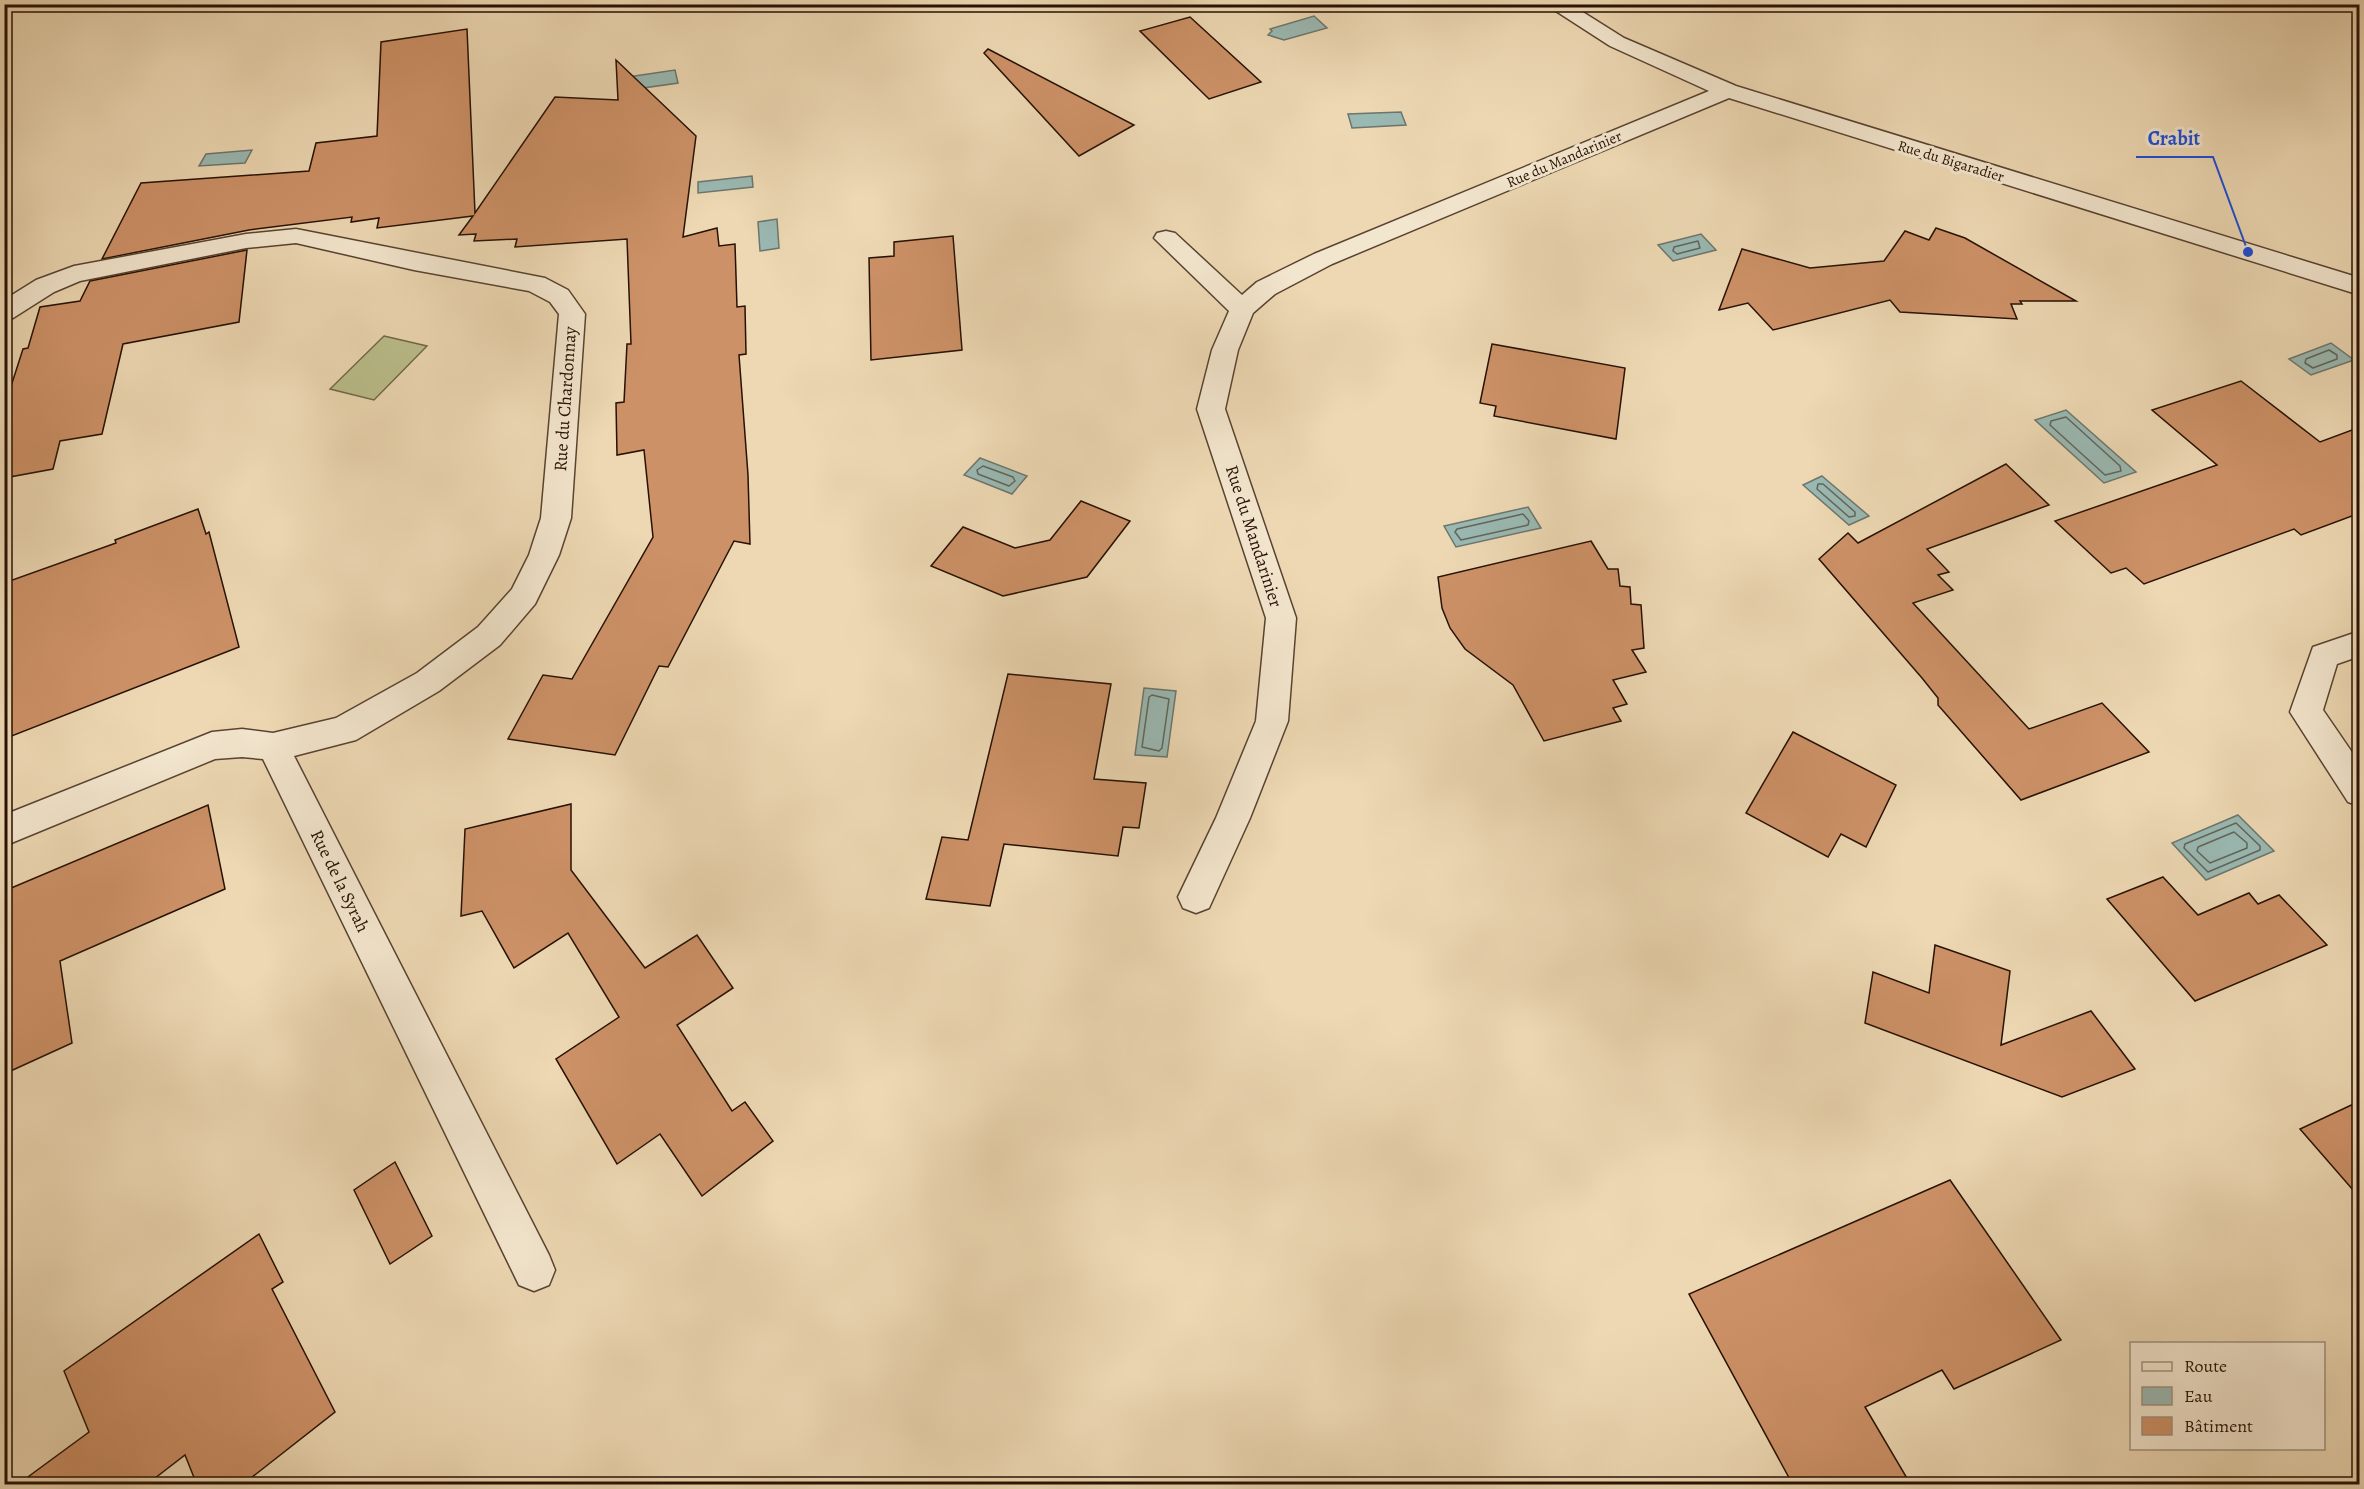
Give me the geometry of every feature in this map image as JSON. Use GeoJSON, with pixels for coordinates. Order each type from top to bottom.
{"type":"FeatureCollection","features":[{"type":"Feature","properties":{"kind":"street","name":"Rue du Bigaradier"},"geometry":{"type":"LineString","coordinates":[[1555,4],[1617,42],[1728,91],[2360,287]]}},
{"type":"Feature","properties":{"kind":"street","name":"Rue du Mandarinier"},"geometry":{"type":"LineString","coordinates":[[1196,897],[1233,819],[1272,722],[1281,618],[1211,409],[1225,350],[1242,309],[1266,288],[1323,259],[1728,91]]}},
{"type":"Feature","properties":{"kind":"street","name":"Rue du Chardonnay"},"geometry":{"type":"LineString","coordinates":[[4,312],[45,285],[74,274],[246,241],[296,236],[414,262],[536,284],[559,296],[572,314],[556,518],[544,555],[524,596],[489,636],[428,681],[344,730],[273,747]]}},
{"type":"Feature","properties":{"kind":"street"},"geometry":{"type":"LineString","coordinates":[[1166,238],[1242,309]]}},
{"type":"Feature","properties":{"kind":"street"},"geometry":{"type":"LineString","coordinates":[[2360,643],[2324,656],[2306,712],[2360,792]]}},
{"type":"Feature","properties":{"kind":"street"},"geometry":{"type":"LineString","coordinates":[[4,831],[212,746],[242,743],[273,747]]}},
{"type":"Feature","properties":{"kind":"street","name":"Rue de la Syrah"},"geometry":{"type":"LineString","coordinates":[[273,747],[534,1270]]}},
{"type":"Feature","properties":{"kind":"green space"},"geometry":{"type":"Polygon","coordinates":[[[384,336],[427,346],[374,400],[330,389],[384,336]]]}},
{"type":"Feature","properties":{"kind":"water"},"geometry":{"type":"Polygon","coordinates":[[[1314,16],[1327,28],[1284,40],[1268,35],[1272,31],[1270,29],[1314,16]]]}},
{"type":"Feature","properties":{"kind":"water"},"geometry":{"type":"Polygon","coordinates":[[[675,70],[678,83],[622,91],[628,77],[675,70]]]}},
{"type":"Feature","properties":{"kind":"water"},"geometry":{"type":"Polygon","coordinates":[[[1401,112],[1406,125],[1352,128],[1348,114],[1401,112]]]}},
{"type":"Feature","properties":{"kind":"water"},"geometry":{"type":"Polygon","coordinates":[[[252,150],[245,163],[199,166],[206,154],[252,150]]]}},
{"type":"Feature","properties":{"kind":"water"},"geometry":{"type":"Polygon","coordinates":[[[752,176],[753,187],[698,193],[698,182],[752,176]]]}},
{"type":"Feature","properties":{"kind":"water"},"geometry":{"type":"Polygon","coordinates":[[[777,219],[779,248],[760,251],[758,222],[777,219]]]}},
{"type":"Feature","properties":{"kind":"water"},"geometry":{"type":"Polygon","coordinates":[[[1701,234],[1716,250],[1673,261],[1658,245],[1701,234]]]}},
{"type":"Feature","properties":{"kind":"water"},"geometry":{"type":"Polygon","coordinates":[[[2331,343],[2354,360],[2311,375],[2289,359],[2331,343]]]}},
{"type":"Feature","properties":{"kind":"water"},"geometry":{"type":"Polygon","coordinates":[[[2066,410],[2136,472],[2104,483],[2035,420],[2066,410]]]}},
{"type":"Feature","properties":{"kind":"water"},"geometry":{"type":"Polygon","coordinates":[[[980,458],[1027,476],[1012,494],[964,475],[980,458]]]}},
{"type":"Feature","properties":{"kind":"water"},"geometry":{"type":"Polygon","coordinates":[[[1822,476],[1869,516],[1849,525],[1803,485],[1822,476]]]}},
{"type":"Feature","properties":{"kind":"water"},"geometry":{"type":"Polygon","coordinates":[[[1528,507],[1541,528],[1456,547],[1444,526],[1528,507]]]}},
{"type":"Feature","properties":{"kind":"water"},"geometry":{"type":"Polygon","coordinates":[[[1144,688],[1176,691],[1167,757],[1135,755],[1144,688]]]}},
{"type":"Feature","properties":{"kind":"water"},"geometry":{"type":"Polygon","coordinates":[[[2238,815],[2274,851],[2206,880],[2172,843],[2238,815]]]}},
{"type":"Feature","properties":{"kind":"building"},"geometry":{"type":"Polygon","coordinates":[[[1190,17],[1261,82],[1209,99],[1140,31],[1190,17]]]}},
{"type":"Feature","properties":{"kind":"building"},"geometry":{"type":"Polygon","coordinates":[[[467,29],[475,213],[555,97],[618,100],[616,60],[696,136],[683,237],[717,228],[719,246],[735,244],[737,307],[745,306],[746,354],[739,355],[748,475],[750,544],[734,541],[668,667],[659,666],[615,755],[508,739],[543,675],[572,679],[653,537],[644,450],[617,455],[616,403],[624,402],[627,344],[631,344],[627,239],[515,247],[517,239],[474,241],[476,234],[459,235],[473,216],[377,228],[379,218],[351,222],[352,217],[249,230],[102,259],[141,183],[309,171],[316,143],[377,136],[381,42],[467,29]]]}},
{"type":"Feature","properties":{"kind":"building"},"geometry":{"type":"Polygon","coordinates":[[[988,49],[1134,125],[1079,156],[984,53],[988,49]]]}},
{"type":"Feature","properties":{"kind":"building"},"geometry":{"type":"Polygon","coordinates":[[[1936,228],[1965,238],[2076,301],[2020,301],[2022,304],[2011,304],[2017,319],[1900,312],[1890,300],[1773,330],[1748,303],[1719,310],[1742,249],[1810,268],[1884,261],[1905,231],[1929,240],[1936,228]]]}},
{"type":"Feature","properties":{"kind":"building"},"geometry":{"type":"Polygon","coordinates":[[[953,236],[962,350],[871,360],[869,258],[894,256],[894,242],[953,236]]]}},
{"type":"Feature","properties":{"kind":"building"},"geometry":{"type":"Polygon","coordinates":[[[247,250],[239,322],[123,344],[102,434],[60,441],[53,469],[4,478],[4,408],[23,349],[28,348],[40,307],[80,301],[90,281],[247,250]]]}},
{"type":"Feature","properties":{"kind":"building"},"geometry":{"type":"Polygon","coordinates":[[[1492,344],[1625,368],[1616,439],[1494,416],[1496,406],[1480,403],[1492,344]]]}},
{"type":"Feature","properties":{"kind":"building"},"geometry":{"type":"Polygon","coordinates":[[[2241,381],[2320,442],[2360,427],[2360,513],[2301,535],[2294,529],[2144,584],[2126,568],[2111,573],[2055,521],[2217,465],[2152,410],[2241,381]]]}},
{"type":"Feature","properties":{"kind":"building"},"geometry":{"type":"Polygon","coordinates":[[[2006,464],[2049,505],[1927,549],[1949,572],[1938,575],[1953,590],[1913,603],[2029,729],[2102,703],[2149,752],[2021,800],[1938,705],[1938,698],[1922,678],[1819,559],[1848,533],[1858,543],[2006,464]]]}},
{"type":"Feature","properties":{"kind":"building"},"geometry":{"type":"Polygon","coordinates":[[[1081,501],[1130,521],[1087,577],[1003,596],[931,566],[963,527],[1015,548],[1050,540],[1081,501]]]}},
{"type":"Feature","properties":{"kind":"building"},"geometry":{"type":"Polygon","coordinates":[[[198,509],[206,534],[209,532],[239,647],[4,739],[4,583],[116,543],[115,540],[198,509]]]}},
{"type":"Feature","properties":{"kind":"building"},"geometry":{"type":"Polygon","coordinates":[[[1591,541],[1608,569],[1618,569],[1620,586],[1630,587],[1631,604],[1641,605],[1644,648],[1632,650],[1646,672],[1613,680],[1627,704],[1613,708],[1621,721],[1544,741],[1513,685],[1465,649],[1450,628],[1442,608],[1438,577],[1591,541]]]}},
{"type":"Feature","properties":{"kind":"building"},"geometry":{"type":"Polygon","coordinates":[[[1008,674],[1111,684],[1094,779],[1146,783],[1139,828],[1123,827],[1118,856],[1004,844],[990,906],[926,899],[942,837],[968,840],[1008,674]]]}},
{"type":"Feature","properties":{"kind":"building"},"geometry":{"type":"Polygon","coordinates":[[[1793,732],[1896,785],[1866,847],[1841,834],[1828,857],[1746,813],[1793,732]]]}},
{"type":"Feature","properties":{"kind":"building"},"geometry":{"type":"Polygon","coordinates":[[[571,804],[571,870],[645,968],[697,935],[733,988],[677,1025],[732,1111],[745,1102],[773,1141],[702,1196],[660,1134],[617,1164],[556,1059],[619,1017],[568,933],[514,968],[482,911],[461,916],[465,829],[571,804]]]}},
{"type":"Feature","properties":{"kind":"building"},"geometry":{"type":"Polygon","coordinates":[[[208,805],[225,889],[60,961],[72,1043],[4,1074],[4,891],[208,805]]]}},
{"type":"Feature","properties":{"kind":"building"},"geometry":{"type":"Polygon","coordinates":[[[2163,877],[2198,915],[2249,893],[2258,904],[2279,895],[2327,945],[2195,1001],[2107,899],[2163,877]]]}},
{"type":"Feature","properties":{"kind":"building"},"geometry":{"type":"Polygon","coordinates":[[[1935,945],[2010,971],[2001,1045],[2091,1011],[2135,1069],[2062,1097],[1865,1023],[1873,972],[1929,993],[1935,945]]]}},
{"type":"Feature","properties":{"kind":"building"},"geometry":{"type":"Polygon","coordinates":[[[2360,1101],[2360,1198],[2300,1129],[2360,1101]]]}},
{"type":"Feature","properties":{"kind":"building"},"geometry":{"type":"Polygon","coordinates":[[[395,1162],[432,1236],[390,1264],[354,1190],[395,1162]]]}},
{"type":"Feature","properties":{"kind":"building"},"geometry":{"type":"Polygon","coordinates":[[[1950,1180],[2061,1340],[1954,1389],[1942,1370],[1865,1407],[1911,1485],[1793,1485],[1689,1294],[1950,1180]]]}},
{"type":"Feature","properties":{"kind":"building"},"geometry":{"type":"Polygon","coordinates":[[[259,1234],[283,1282],[272,1289],[335,1412],[242,1485],[197,1485],[185,1455],[146,1485],[17,1485],[89,1432],[64,1371],[259,1234]]]}},
{"type":"Feature","properties":{"kind":"place","name":"Crabit"},"geometry":{"type":"Point","coordinates":[2248,252]}}]}
